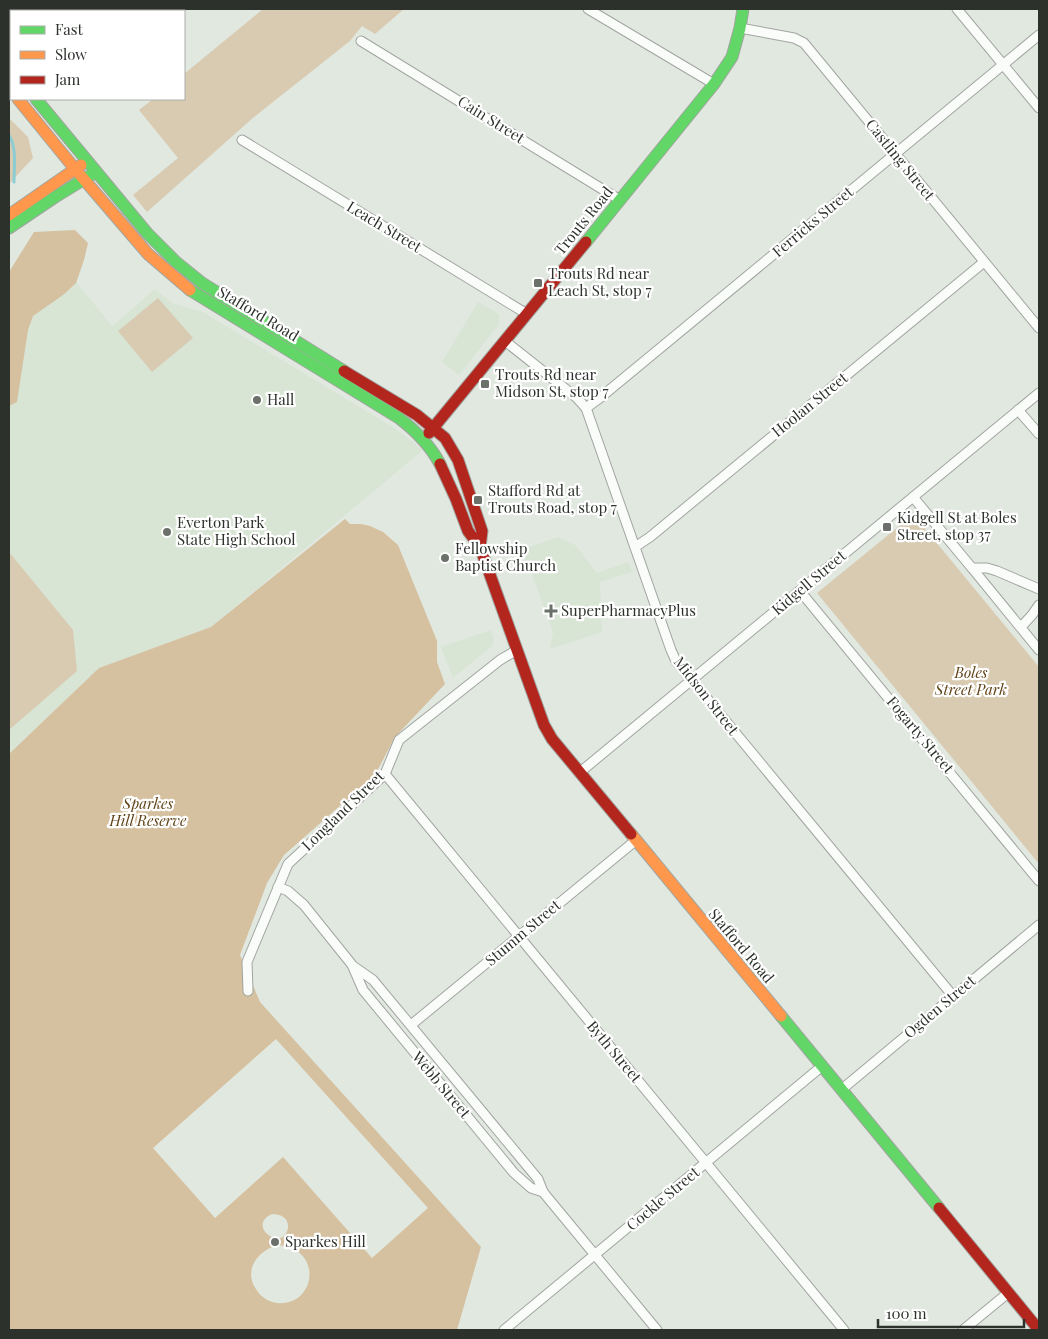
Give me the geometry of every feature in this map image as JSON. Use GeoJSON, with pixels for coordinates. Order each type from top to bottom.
{"type":"FeatureCollection","features":[{"type":"Feature","properties":{"kind":"main road","name":"Trouts Road"},"geometry":{"type":"LineString","coordinates":[[424,439],[714,84],[732,57],[743,9]]}},
{"type":"Feature","properties":{"kind":"main road","name":"Stafford Road"},"geometry":{"type":"LineString","coordinates":[[19,100],[148,254],[184,286],[399,418],[424,439],[445,472],[469,534],[480,547],[544,725],[559,748],[1039,1330]]}},
{"type":"Feature","properties":{"kind":"main road","name":"Stafford Road"},"geometry":{"type":"LineString","coordinates":[[39,100],[156,243],[176,262],[227,300],[400,404],[434,427],[445,438],[458,460],[482,531],[480,547]]}},
{"type":"Feature","properties":{"kind":"main road"},"geometry":{"type":"LineString","coordinates":[[9,215],[88,161]]}},
{"type":"Feature","properties":{"kind":"main road"},"geometry":{"type":"LineString","coordinates":[[9,228],[96,172]]}},
{"type":"Feature","properties":{"kind":"street"},"geometry":{"type":"LineString","coordinates":[[588,9],[714,84]]}},
{"type":"Feature","properties":{"kind":"street"},"geometry":{"type":"LineString","coordinates":[[957,9],[1039,108]]}},
{"type":"Feature","properties":{"kind":"street","name":"Castling Street"},"geometry":{"type":"LineString","coordinates":[[740,28],[794,38],[804,43],[1039,328]]}},
{"type":"Feature","properties":{"kind":"street","name":"Ferricks Street"},"geometry":{"type":"LineString","coordinates":[[586,408],[1039,35]]}},
{"type":"Feature","properties":{"kind":"street","name":"Cain Street"},"geometry":{"type":"LineString","coordinates":[[361,41],[620,200]]}},
{"type":"Feature","properties":{"kind":"street","name":"Leach Street"},"geometry":{"type":"LineString","coordinates":[[242,140],[527,314]]}},
{"type":"Feature","properties":{"kind":"street","name":"Hoolan Street"},"geometry":{"type":"LineString","coordinates":[[635,547],[984,262]]}},
{"type":"Feature","properties":{"kind":"street","name":"Midson Street"},"geometry":{"type":"LineString","coordinates":[[505,341],[577,398],[586,408],[676,661],[953,996]]}},
{"type":"Feature","properties":{"kind":"street","name":"Kidgell Street"},"geometry":{"type":"LineString","coordinates":[[579,773],[1039,393]]}},
{"type":"Feature","properties":{"kind":"street"},"geometry":{"type":"LineString","coordinates":[[1018,410],[1039,434]]}},
{"type":"Feature","properties":{"kind":"street"},"geometry":{"type":"LineString","coordinates":[[913,497],[1039,650]]}},
{"type":"Feature","properties":{"kind":"street"},"geometry":{"type":"LineString","coordinates":[[972,568],[997,570],[1039,589]]}},
{"type":"Feature","properties":{"kind":"street","name":"Fogarty Street"},"geometry":{"type":"LineString","coordinates":[[800,590],[1039,880]]}},
{"type":"Feature","properties":{"kind":"street"},"geometry":{"type":"LineString","coordinates":[[1021,627],[1032,616],[1039,605]]}},
{"type":"Feature","properties":{"kind":"street","name":"Longland Street"},"geometry":{"type":"LineString","coordinates":[[248,991],[247,962],[288,864],[384,774],[398,740],[500,660],[517,650]]}},
{"type":"Feature","properties":{"kind":"street","name":"Byth Street"},"geometry":{"type":"LineString","coordinates":[[384,774],[844,1330]]}},
{"type":"Feature","properties":{"kind":"street","name":"Stumm Street"},"geometry":{"type":"LineString","coordinates":[[411,1026],[635,841]]}},
{"type":"Feature","properties":{"kind":"street","name":"Webb Street"},"geometry":{"type":"LineString","coordinates":[[278,887],[288,891],[304,905],[353,966],[363,990],[514,1173],[531,1188],[542,1192]]}},
{"type":"Feature","properties":{"kind":"street","name":"Ogden Street"},"geometry":{"type":"LineString","coordinates":[[841,1090],[1039,925]]}},
{"type":"Feature","properties":{"kind":"street","name":"Webb Street"},"geometry":{"type":"LineString","coordinates":[[353,966],[373,980],[538,1180],[542,1192],[657,1330]]}},
{"type":"Feature","properties":{"kind":"street","name":"Cockle Street"},"geometry":{"type":"LineString","coordinates":[[504,1330],[822,1067]]}},
{"type":"Feature","properties":{"kind":"street"},"geometry":{"type":"LineString","coordinates":[[963,1330],[1008,1293]]}},
{"type":"Feature","properties":{"kind":"shaded area","name":"Everton Park State High School"},"geometry":{"type":"Polygon","coordinates":[[[55,256],[112,326],[155,289],[172,303],[203,312],[394,428],[415,443],[422,451],[211,627],[99,668],[9,754],[9,295],[55,256]]]}},
{"type":"Feature","properties":{"kind":"shaded area"},"geometry":{"type":"Polygon","coordinates":[[[478,302],[499,314],[499,324],[459,375],[442,362],[478,302]]]}},
{"type":"Feature","properties":{"kind":"shaded area"},"geometry":{"type":"Polygon","coordinates":[[[558,537],[575,545],[597,573],[628,562],[632,572],[600,582],[602,632],[550,649],[553,632],[528,563],[516,552],[558,537]]]}},
{"type":"Feature","properties":{"kind":"shaded area"},"geometry":{"type":"Polygon","coordinates":[[[491,630],[494,639],[492,646],[453,678],[441,647],[491,630]]]}},
{"type":"Feature","properties":{"kind":"green space"},"geometry":{"type":"Polygon","coordinates":[[[263,9],[404,9],[375,34],[362,26],[350,41],[254,117],[147,212],[133,195],[178,158],[139,110],[152,100],[185,100],[185,73],[263,9]]]}},
{"type":"Feature","properties":{"kind":"green space"},"geometry":{"type":"Polygon","coordinates":[[[9,118],[28,137],[33,158],[9,184],[9,118]]]}},
{"type":"Feature","properties":{"kind":"green space"},"geometry":{"type":"Polygon","coordinates":[[[75,230],[88,243],[76,283],[63,295],[33,316],[28,330],[17,402],[9,406],[9,272],[34,232],[75,230]]]}},
{"type":"Feature","properties":{"kind":"green space"},"geometry":{"type":"Polygon","coordinates":[[[158,298],[193,338],[152,372],[118,331],[158,298]]]}},
{"type":"Feature","properties":{"kind":"green space","name":"Boles Street Park"},"geometry":{"type":"Polygon","coordinates":[[[909,518],[917,519],[1039,667],[1039,864],[817,593],[909,518]]]}},
{"type":"Feature","properties":{"kind":"green space","name":"Sparkes Hill Reserve"},"geometry":{"type":"Polygon","coordinates":[[[345,519],[350,524],[370,526],[383,532],[398,545],[437,641],[437,662],[445,684],[395,737],[375,775],[284,855],[267,883],[240,955],[260,1002],[481,1247],[457,1330],[9,1330],[9,754],[99,668],[211,627],[345,519]],[[276,1039],[153,1148],[215,1218],[283,1157],[372,1258],[428,1208],[276,1039]],[[272,1214],[265,1219],[263,1225],[268,1235],[280,1238],[285,1235],[288,1225],[284,1217],[272,1214]],[[278,1245],[263,1252],[254,1263],[251,1270],[253,1284],[260,1294],[269,1301],[277,1303],[290,1302],[300,1296],[306,1287],[309,1277],[308,1266],[303,1256],[293,1249],[278,1245]]]}},
{"type":"Feature","properties":{"kind":"green space"},"geometry":{"type":"Polygon","coordinates":[[[9,552],[73,630],[77,671],[9,730],[9,552]]]}},
{"type":"Feature","properties":{"kind":"waterway"},"geometry":{"type":"LineString","coordinates":[[9,135],[14,152],[14,182]]}},
{"type":"Feature","properties":{"kind":"traffic: fast"},"geometry":{"type":"LineString","coordinates":[[586,242],[714,84],[732,57],[743,9]]}},
{"type":"Feature","properties":{"kind":"traffic: fast"},"geometry":{"type":"LineString","coordinates":[[37,100],[147,233],[176,262],[202,283],[344,371]]}},
{"type":"Feature","properties":{"kind":"traffic: fast"},"geometry":{"type":"LineString","coordinates":[[9,228],[91,175]]}},
{"type":"Feature","properties":{"kind":"traffic: fast"},"geometry":{"type":"LineString","coordinates":[[190,290],[399,418],[422,439],[440,464]]}},
{"type":"Feature","properties":{"kind":"traffic: fast"},"geometry":{"type":"LineString","coordinates":[[781,1016],[939,1208]]}},
{"type":"Feature","properties":{"kind":"traffic: slow"},"geometry":{"type":"LineString","coordinates":[[19,100],[148,254],[190,290]]}},
{"type":"Feature","properties":{"kind":"traffic: slow"},"geometry":{"type":"LineString","coordinates":[[9,215],[81,165]]}},
{"type":"Feature","properties":{"kind":"traffic: slow"},"geometry":{"type":"LineString","coordinates":[[631,834],[781,1016]]}},
{"type":"Feature","properties":{"kind":"traffic: jam"},"geometry":{"type":"LineString","coordinates":[[429,433],[586,242]]}},
{"type":"Feature","properties":{"kind":"traffic: jam"},"geometry":{"type":"LineString","coordinates":[[344,371],[417,415],[445,438],[458,460],[482,531],[480,547]]}},
{"type":"Feature","properties":{"kind":"traffic: jam"},"geometry":{"type":"LineString","coordinates":[[440,464],[468,531],[480,547],[544,725],[552,739],[631,834]]}},
{"type":"Feature","properties":{"kind":"traffic: jam"},"geometry":{"type":"LineString","coordinates":[[939,1208],[1039,1330]]}},
{"type":"Feature","properties":{"kind":"place","name":"Trouts Rd near Leach St, stop 7"},"geometry":{"type":"Point","coordinates":[538,283]}},
{"type":"Feature","properties":{"kind":"place","name":"Trouts Rd near Midson St, stop 7"},"geometry":{"type":"Point","coordinates":[485,384]}},
{"type":"Feature","properties":{"kind":"place","name":"Hall"},"geometry":{"type":"Point","coordinates":[257,400]}},
{"type":"Feature","properties":{"kind":"place","name":"Stafford Rd at Trouts Road, stop 7"},"geometry":{"type":"Point","coordinates":[478,500]}},
{"type":"Feature","properties":{"kind":"place","name":"Kidgell St at Boles Street, stop 37"},"geometry":{"type":"Point","coordinates":[887,527]}},
{"type":"Feature","properties":{"kind":"place","name":"Everton Park State High School"},"geometry":{"type":"Point","coordinates":[167,532]}},
{"type":"Feature","properties":{"kind":"place","name":"Fellowship Baptist Church"},"geometry":{"type":"Point","coordinates":[445,558]}},
{"type":"Feature","properties":{"kind":"place","name":"SuperPharmacyPlus"},"geometry":{"type":"Point","coordinates":[551,611]}},
{"type":"Feature","properties":{"kind":"place","name":"Sparkes Hill"},"geometry":{"type":"Point","coordinates":[275,1242]}}]}
